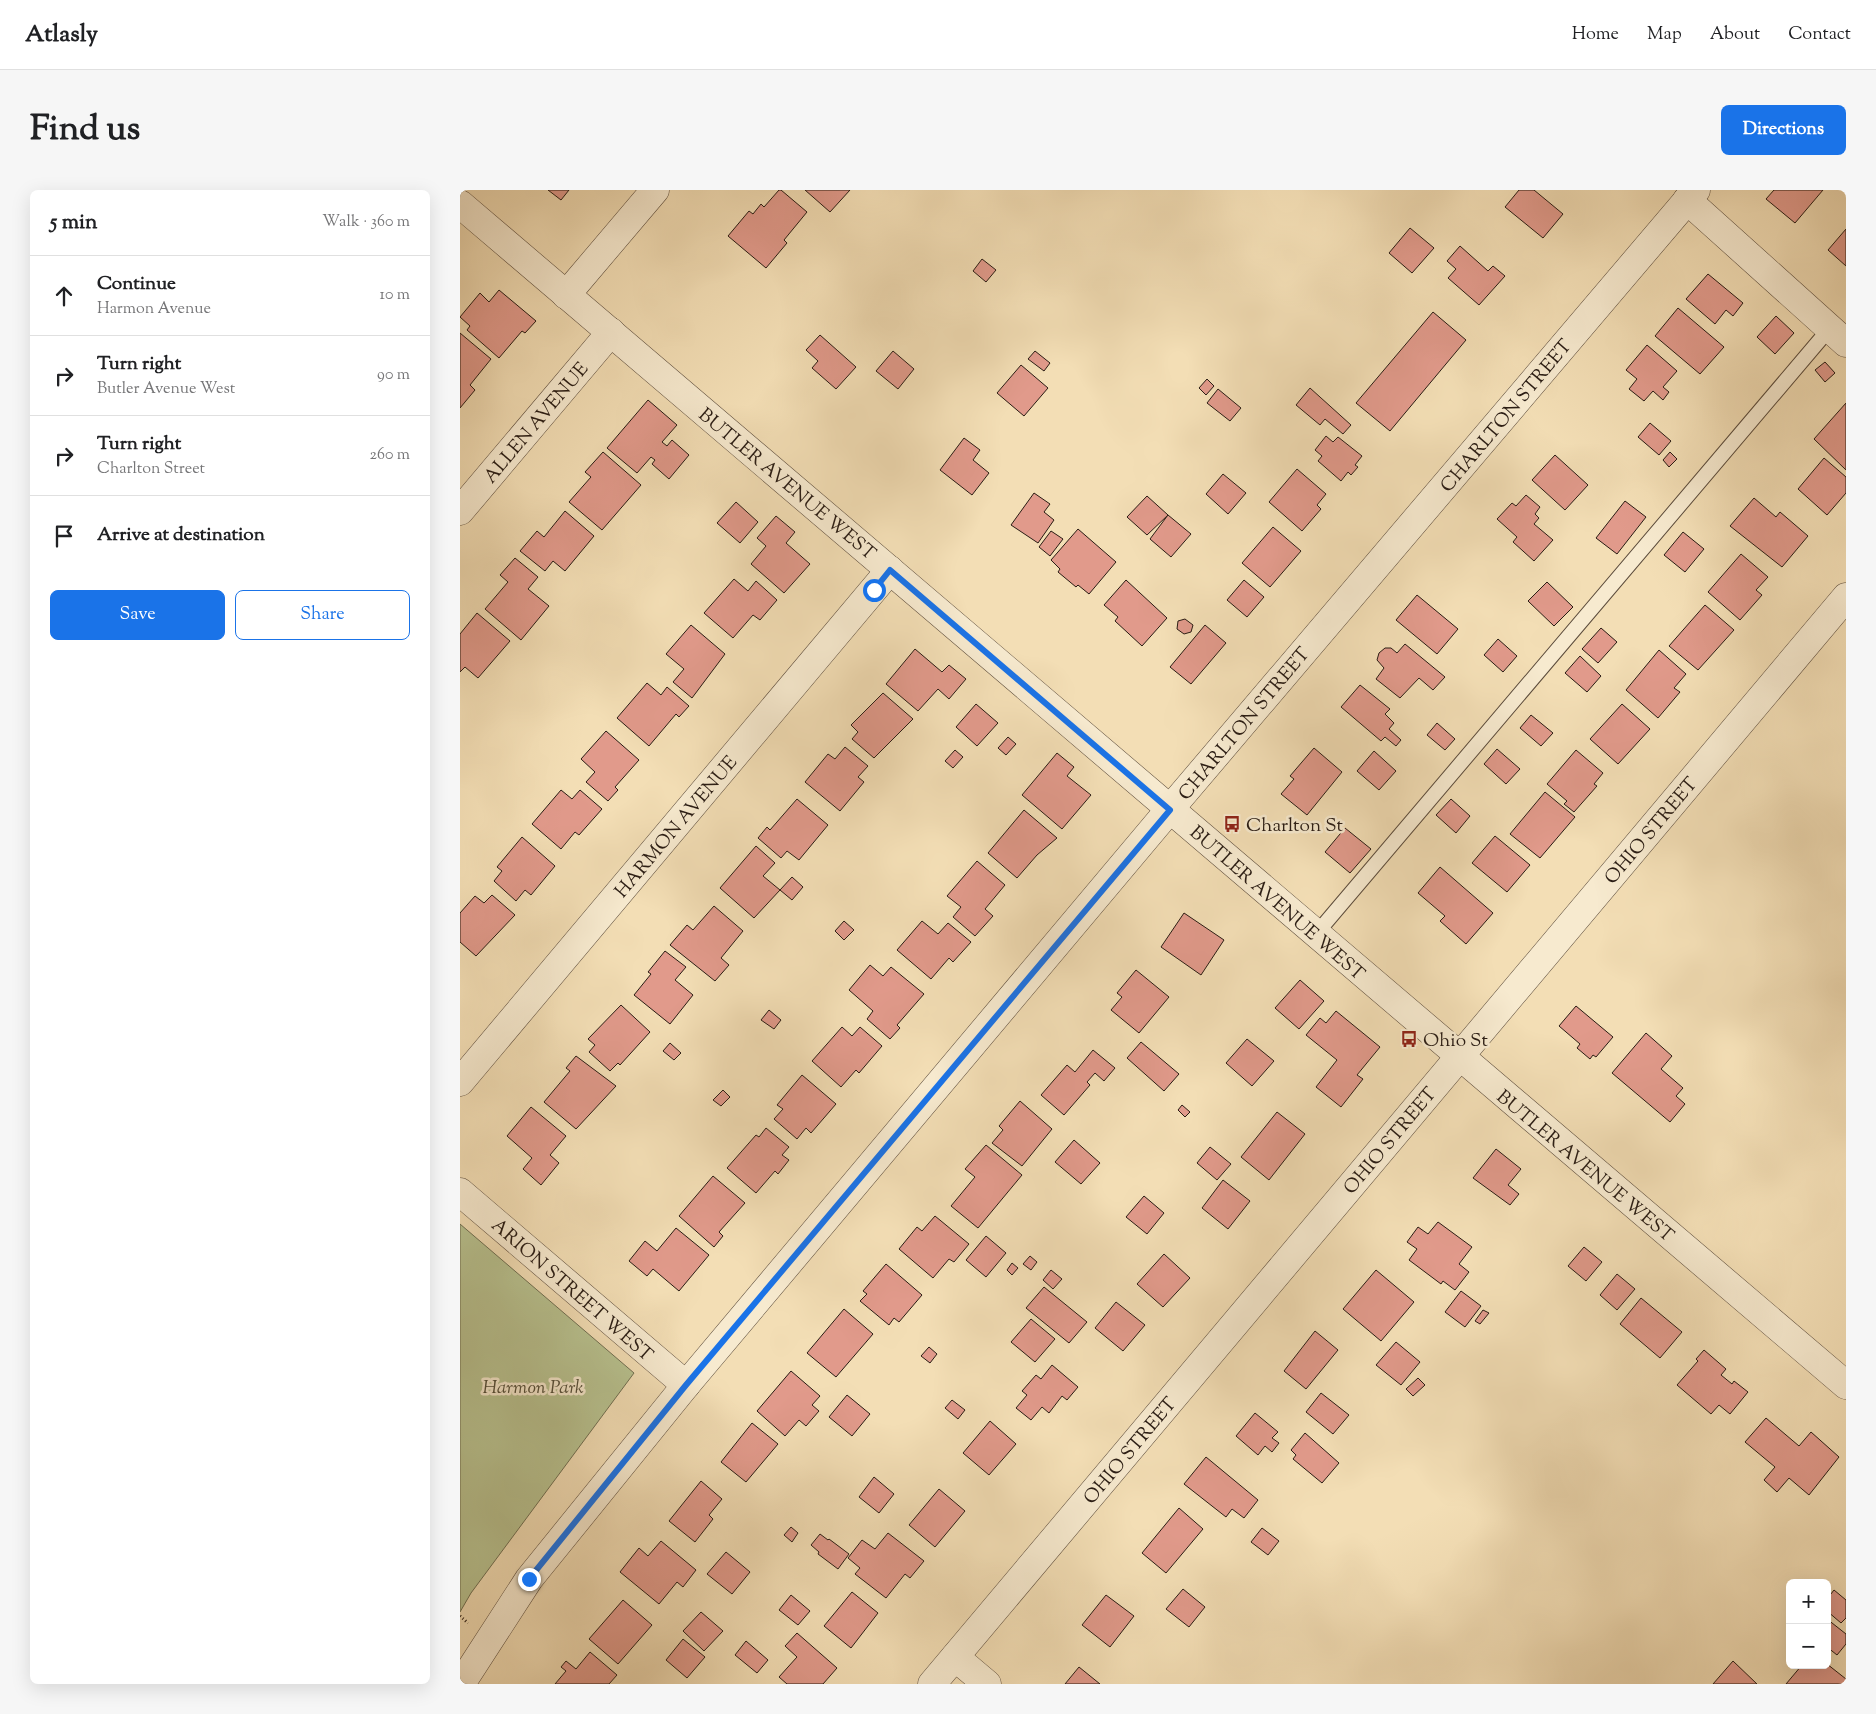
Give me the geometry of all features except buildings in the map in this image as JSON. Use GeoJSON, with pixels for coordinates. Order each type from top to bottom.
{"type":"FeatureCollection","features":[{"type":"Feature","properties":{"kind":"street"},"geometry":{"type":"LineString","coordinates":[[566,295],[655,190]]}},
{"type":"Feature","properties":{"kind":"street"},"geometry":{"type":"LineString","coordinates":[[1691,195],[1838,336]]}},
{"type":"Feature","properties":{"kind":"street","name":"CHARLTON STREET"},"geometry":{"type":"LineString","coordinates":[[461,1684],[529,1579],[686,1385],[1691,195]]}},
{"type":"Feature","properties":{"kind":"street","name":"BUTLER AVENUE WEST"},"geometry":{"type":"LineString","coordinates":[[460,204],[1846,1385]]}},
{"type":"Feature","properties":{"kind":"street","name":"ALLEN AVENUE"},"geometry":{"type":"LineString","coordinates":[[460,511],[611,332]]}},
{"type":"Feature","properties":{"kind":"street","name":"HARMON AVENUE"},"geometry":{"type":"LineString","coordinates":[[460,1082],[890,570]]}},
{"type":"Feature","properties":{"kind":"street","name":"OHIO STREET"},"geometry":{"type":"LineString","coordinates":[[932,1684],[1846,597]]}},
{"type":"Feature","properties":{"kind":"street","name":"ARION STREET WEST"},"geometry":{"type":"LineString","coordinates":[[460,1192],[686,1385]]}},
{"type":"Feature","properties":{"kind":"street"},"geometry":{"type":"LineString","coordinates":[[955,1657],[987,1684]]}},
{"type":"Feature","properties":{"kind":"lane"},"geometry":{"type":"LineString","coordinates":[[1316,934],[1838,336]]}},
{"type":"Feature","properties":{"kind":"path"},"geometry":{"type":"LineString","coordinates":[[460,1616],[468,1623]]}},
{"type":"Feature","properties":{"kind":"green space","name":"Harmon Park"},"geometry":{"type":"Polygon","coordinates":[[[460,1224],[634,1373],[471,1593],[460,1612],[460,1224]]]}},
{"type":"Feature","properties":{"kind":"place","name":"Charlton St"},"geometry":{"type":"Point","coordinates":[1232,824]}},
{"type":"Feature","properties":{"kind":"place","name":"Ohio St"},"geometry":{"type":"Point","coordinates":[1409,1039]}},
{"type":"Feature","properties":{"kind":"route"},"geometry":{"type":"LineString","coordinates":[[529,1579],[686,1385],[1170,810],[890,570],[874,590]]}}]}
